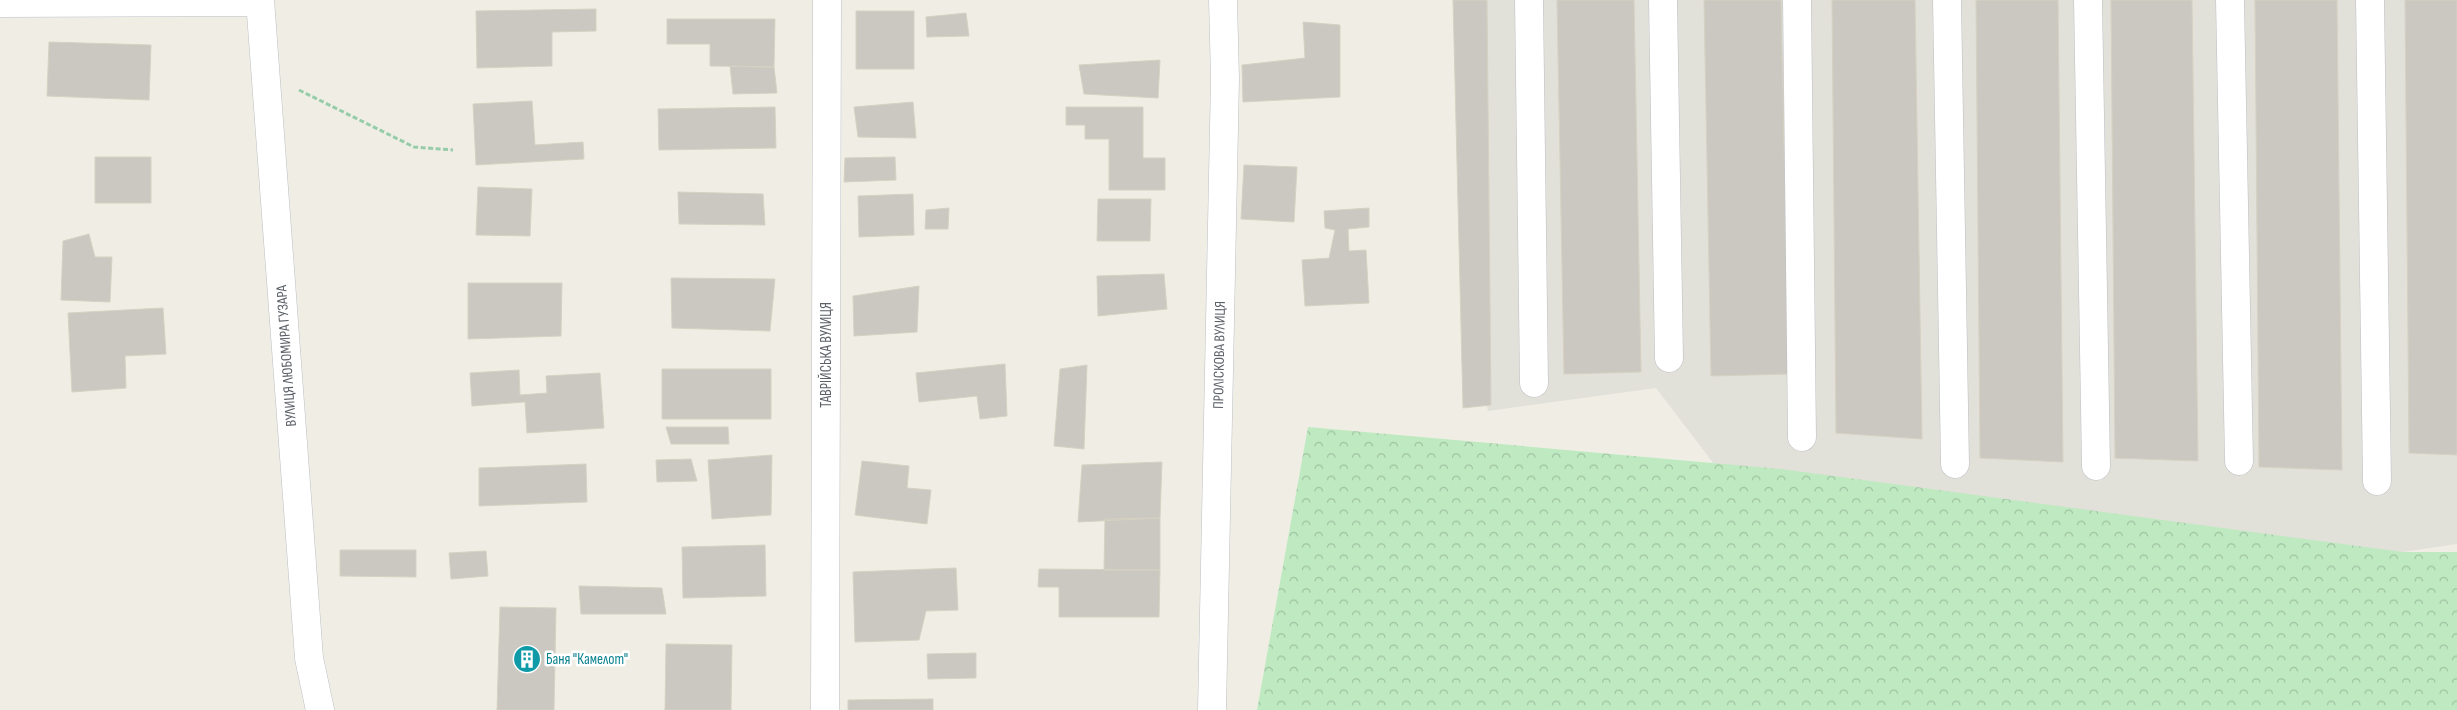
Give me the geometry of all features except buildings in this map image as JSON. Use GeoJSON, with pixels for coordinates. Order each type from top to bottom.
{"type":"FeatureCollection","features":[{"type":"Feature","properties":{"kind":"street","name":"ТАВРІЙСЬКА ВУЛИЦЯ"},"geometry":{"type":"LineString","coordinates":[[825,710],[827,0]]}},
{"type":"Feature","properties":{"kind":"street","name":"ПРОЛІСКОВА ВУЛИЦЯ"},"geometry":{"type":"LineString","coordinates":[[1212,710],[1224,88],[1222,0]]}},
{"type":"Feature","properties":{"kind":"street"},"geometry":{"type":"LineString","coordinates":[[1529,0],[1534,383]]}},
{"type":"Feature","properties":{"kind":"street"},"geometry":{"type":"LineString","coordinates":[[1663,0],[1669,358]]}},
{"type":"Feature","properties":{"kind":"street"},"geometry":{"type":"LineString","coordinates":[[1797,0],[1802,436]]}},
{"type":"Feature","properties":{"kind":"street"},"geometry":{"type":"LineString","coordinates":[[1947,0],[1954,464]]}},
{"type":"Feature","properties":{"kind":"street"},"geometry":{"type":"LineString","coordinates":[[2088,0],[2096,466]]}},
{"type":"Feature","properties":{"kind":"street"},"geometry":{"type":"LineString","coordinates":[[2230,0],[2239,461]]}},
{"type":"Feature","properties":{"kind":"street"},"geometry":{"type":"LineString","coordinates":[[2370,0],[2377,481]]}},
{"type":"Feature","properties":{"kind":"street"},"geometry":{"type":"LineString","coordinates":[[1,5],[260,1]]}},
{"type":"Feature","properties":{"kind":"street","name":"ВУЛИЦЯ ЛЮБОМИРА ГУЗАРА"},"geometry":{"type":"LineString","coordinates":[[260,1],[309,658],[320,710]]}},
{"type":"Feature","properties":{"kind":"path"},"geometry":{"type":"LineString","coordinates":[[265,73],[414,147],[453,150]]}},
{"type":"Feature","properties":{"kind":"shaded area"},"geometry":{"type":"Polygon","coordinates":[[[1465,0],[2457,0],[2457,544],[2403,552],[1753,515],[1656,388],[1488,411],[1474,350],[1465,0]]]}},
{"type":"Feature","properties":{"kind":"green space"},"geometry":{"type":"Polygon","coordinates":[[[1308,427],[1781,469],[2403,552],[2457,552],[2457,710],[1257,710],[1308,427]]]}},
{"type":"Feature","properties":{"kind":"place","name":"Баня \"Камелот\""},"geometry":{"type":"Point","coordinates":[527,659]}}]}
